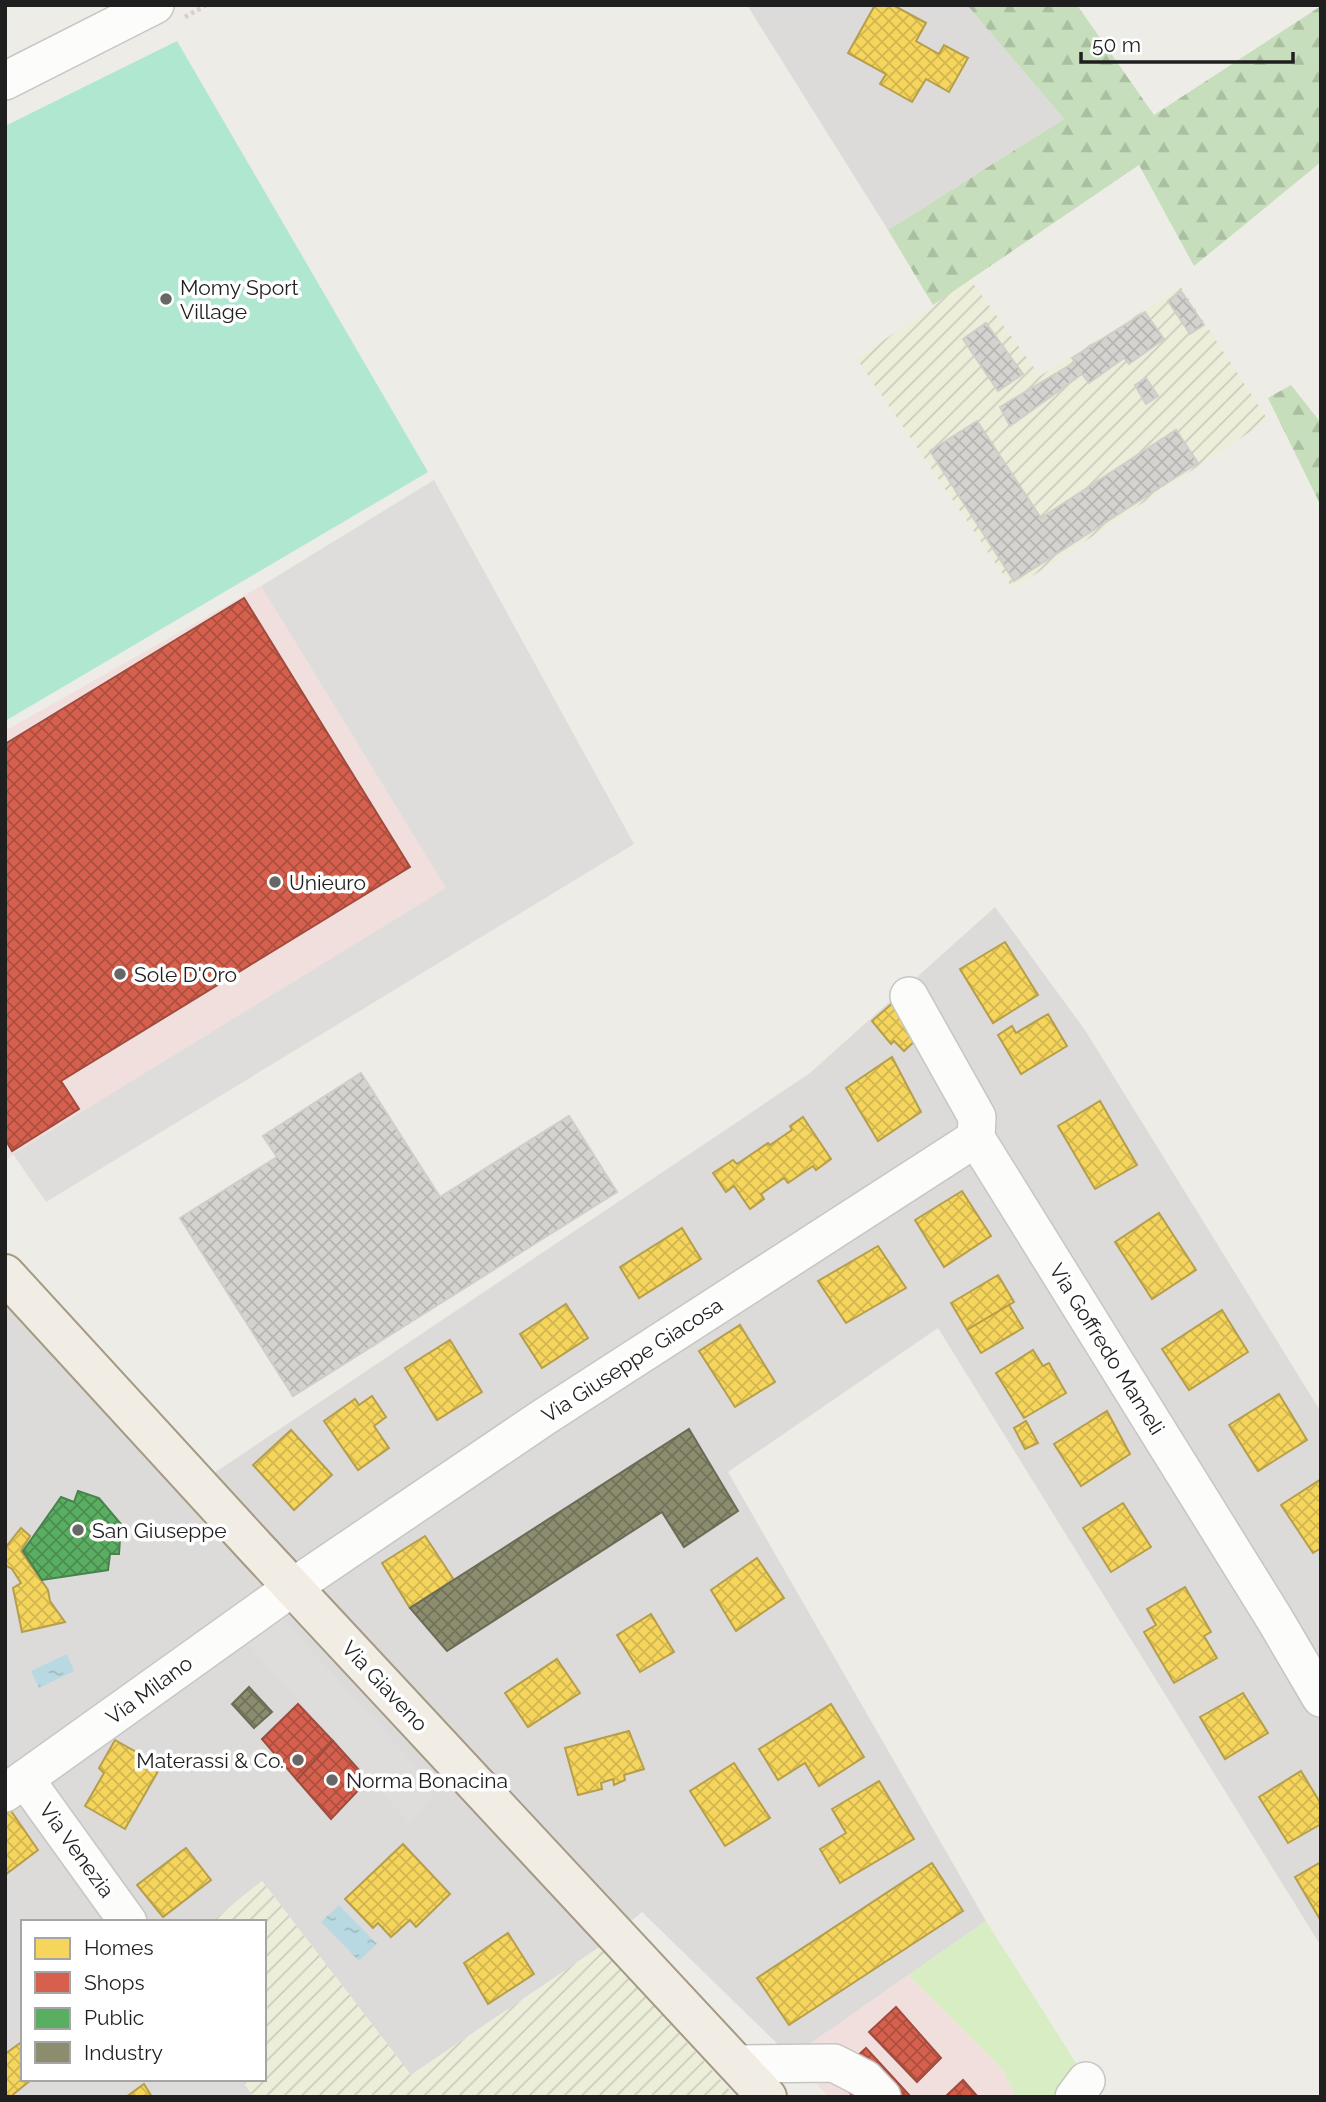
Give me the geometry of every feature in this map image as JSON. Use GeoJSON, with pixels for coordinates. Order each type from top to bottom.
{"type":"FeatureCollection","features":[{"type":"Feature","properties":{"kind":"main road","name":"Via Giaveno"},"geometry":{"type":"LineString","coordinates":[[5,1274],[766,2097]]}},
{"type":"Feature","properties":{"kind":"street"},"geometry":{"type":"LineString","coordinates":[[5,81],[155,5]]}},
{"type":"Feature","properties":{"kind":"street","name":"Via Goffredo Mameli"},"geometry":{"type":"LineString","coordinates":[[909,996],[977,1116],[975,1138],[1275,1618],[1321,1698]]}},
{"type":"Feature","properties":{"kind":"street","name":"Via Giuseppe Giacosa"},"geometry":{"type":"LineString","coordinates":[[293,1587],[598,1382],[975,1138]]}},
{"type":"Feature","properties":{"kind":"street","name":"Via Milano"},"geometry":{"type":"LineString","coordinates":[[15,1786],[293,1587]]}},
{"type":"Feature","properties":{"kind":"street","name":"Via Venezia"},"geometry":{"type":"LineString","coordinates":[[15,1786],[126,1920]]}},
{"type":"Feature","properties":{"kind":"street"},"geometry":{"type":"LineString","coordinates":[[737,2064],[834,2063],[865,2079],[882,2097]]}},
{"type":"Feature","properties":{"kind":"shaded area"},"geometry":{"type":"Polygon","coordinates":[[[747,5],[967,5],[1064,119],[888,230],[747,5]]]}},
{"type":"Feature","properties":{"kind":"shaded area"},"geometry":{"type":"Polygon","coordinates":[[[434,480],[634,844],[46,1202],[13,1154],[446,888],[261,586],[434,480]]]}},
{"type":"Feature","properties":{"kind":"shaded area","name":"Sole D'Oro"},"geometry":{"type":"Polygon","coordinates":[[[261,586],[446,888],[13,1154],[5,1162],[5,731],[261,586]]]}},
{"type":"Feature","properties":{"kind":"shaded area"},"geometry":{"type":"Polygon","coordinates":[[[995,907],[1085,1030],[1321,1412],[1321,1946],[938,1328],[728,1472],[986,1921],[791,2057],[642,1912],[601,1946],[411,2075],[262,1881],[213,1920],[21,1920],[21,2081],[242,2081],[254,2097],[5,2097],[5,1279],[186,1492],[810,1073],[995,907]]]}},
{"type":"Feature","properties":{"kind":"shaded area"},"geometry":{"type":"Polygon","coordinates":[[[280,1616],[438,1790],[409,1822],[246,1642],[280,1616]]]}},
{"type":"Feature","properties":{"kind":"shaded area"},"geometry":{"type":"Polygon","coordinates":[[[908,1975],[1002,2069],[1016,2097],[829,2097],[791,2057],[908,1975]]]}},
{"type":"Feature","properties":{"kind":"green space"},"geometry":{"type":"Polygon","coordinates":[[[967,5],[1077,5],[1154,115],[1321,6],[1321,162],[1194,266],[1139,165],[933,305],[888,230],[1064,119],[967,5]]]}},
{"type":"Feature","properties":{"kind":"green space","name":"Momy Sport Village"},"geometry":{"type":"Polygon","coordinates":[[[177,41],[428,472],[5,721],[5,126],[177,41]]]}},
{"type":"Feature","properties":{"kind":"green space"},"geometry":{"type":"Polygon","coordinates":[[[970,279],[1040,376],[1181,287],[1268,420],[1013,589],[857,359],[970,279]]]}},
{"type":"Feature","properties":{"kind":"green space"},"geometry":{"type":"Polygon","coordinates":[[[1291,385],[1321,423],[1321,506],[1268,398],[1291,385]]]}},
{"type":"Feature","properties":{"kind":"green space"},"geometry":{"type":"Polygon","coordinates":[[[262,1881],[411,2075],[601,1946],[736,2097],[254,2097],[242,2081],[266,2081],[266,1920],[213,1920],[262,1881]]]}},
{"type":"Feature","properties":{"kind":"green space"},"geometry":{"type":"Polygon","coordinates":[[[986,1921],[1078,2066],[1055,2097],[1016,2097],[1002,2069],[908,1975],[986,1921]]]}},
{"type":"Feature","properties":{"kind":"water"},"geometry":{"type":"Polygon","coordinates":[[[67,1654],[74,1671],[39,1688],[31,1671],[67,1654]]]}},
{"type":"Feature","properties":{"kind":"water"},"geometry":{"type":"Polygon","coordinates":[[[339,1905],[377,1944],[359,1961],[321,1922],[339,1905]]]}},
{"type":"Feature","properties":{"kind":"building: Homes"},"geometry":{"type":"Polygon","coordinates":[[[875,5],[893,5],[926,23],[916,41],[939,54],[944,45],[968,58],[949,92],[926,79],[912,102],[880,84],[886,74],[848,53],[875,5]]]}},
{"type":"Feature","properties":{"kind":"building: Homes"},"geometry":{"type":"Polygon","coordinates":[[[1005,942],[1038,995],[993,1023],[960,969],[1005,942]]]}},
{"type":"Feature","properties":{"kind":"building: Homes"},"geometry":{"type":"Polygon","coordinates":[[[896,1000],[918,1038],[904,1051],[894,1041],[891,1044],[872,1021],[896,1000]]]}},
{"type":"Feature","properties":{"kind":"building: Homes"},"geometry":{"type":"Polygon","coordinates":[[[1048,1014],[1067,1046],[1021,1074],[998,1035],[1012,1026],[1016,1033],[1048,1014]]]}},
{"type":"Feature","properties":{"kind":"building: Homes"},"geometry":{"type":"Polygon","coordinates":[[[892,1057],[921,1112],[878,1141],[846,1088],[892,1057]]]}},
{"type":"Feature","properties":{"kind":"building: Homes"},"geometry":{"type":"Polygon","coordinates":[[[1100,1101],[1137,1165],[1095,1189],[1058,1126],[1100,1101]]]}},
{"type":"Feature","properties":{"kind":"building: Homes"},"geometry":{"type":"Polygon","coordinates":[[[803,1117],[831,1159],[816,1170],[813,1166],[788,1183],[784,1178],[761,1194],[764,1199],[750,1209],[734,1186],[726,1192],[713,1173],[733,1160],[737,1164],[768,1143],[770,1145],[792,1130],[790,1126],[803,1117]]]}},
{"type":"Feature","properties":{"kind":"building: Homes"},"geometry":{"type":"Polygon","coordinates":[[[962,1191],[991,1236],[944,1267],[915,1220],[962,1191]]]}},
{"type":"Feature","properties":{"kind":"building: Homes"},"geometry":{"type":"Polygon","coordinates":[[[1159,1213],[1196,1270],[1152,1299],[1115,1242],[1159,1213]]]}},
{"type":"Feature","properties":{"kind":"building: Homes"},"geometry":{"type":"Polygon","coordinates":[[[682,1228],[701,1259],[639,1298],[620,1267],[682,1228]]]}},
{"type":"Feature","properties":{"kind":"building: Homes"},"geometry":{"type":"Polygon","coordinates":[[[878,1246],[906,1288],[846,1323],[818,1281],[878,1246]]]}},
{"type":"Feature","properties":{"kind":"building: Homes"},"geometry":{"type":"Polygon","coordinates":[[[998,1275],[1014,1302],[967,1330],[951,1303],[998,1275]]]}},
{"type":"Feature","properties":{"kind":"building: Homes"},"geometry":{"type":"Polygon","coordinates":[[[566,1304],[588,1338],[542,1368],[520,1334],[566,1304]]]}},
{"type":"Feature","properties":{"kind":"building: Homes"},"geometry":{"type":"Polygon","coordinates":[[[1009,1305],[1023,1328],[981,1353],[967,1330],[1009,1305]]]}},
{"type":"Feature","properties":{"kind":"building: Homes"},"geometry":{"type":"Polygon","coordinates":[[[1222,1310],[1248,1352],[1189,1390],[1162,1349],[1222,1310]]]}},
{"type":"Feature","properties":{"kind":"building: Homes"},"geometry":{"type":"Polygon","coordinates":[[[740,1325],[775,1382],[735,1407],[699,1351],[740,1325]]]}},
{"type":"Feature","properties":{"kind":"building: Homes"},"geometry":{"type":"Polygon","coordinates":[[[450,1340],[482,1392],[437,1420],[405,1368],[450,1340]]]}},
{"type":"Feature","properties":{"kind":"building: Homes"},"geometry":{"type":"Polygon","coordinates":[[[1033,1350],[1043,1366],[1049,1363],[1066,1393],[1024,1418],[996,1373],[1033,1350]]]}},
{"type":"Feature","properties":{"kind":"building: Homes"},"geometry":{"type":"Polygon","coordinates":[[[1279,1394],[1307,1440],[1258,1471],[1229,1425],[1279,1394]]]}},
{"type":"Feature","properties":{"kind":"building: Homes"},"geometry":{"type":"Polygon","coordinates":[[[372,1396],[386,1417],[374,1426],[389,1448],[358,1470],[324,1421],[355,1399],[359,1405],[372,1396]]]}},
{"type":"Feature","properties":{"kind":"building: Homes"},"geometry":{"type":"Polygon","coordinates":[[[1107,1411],[1130,1454],[1081,1486],[1054,1444],[1107,1411]]]}},
{"type":"Feature","properties":{"kind":"building: Homes"},"geometry":{"type":"Polygon","coordinates":[[[1026,1421],[1038,1443],[1025,1449],[1014,1428],[1026,1421]]]}},
{"type":"Feature","properties":{"kind":"building: Homes"},"geometry":{"type":"Polygon","coordinates":[[[291,1430],[332,1475],[294,1510],[253,1465],[291,1430]]]}},
{"type":"Feature","properties":{"kind":"building: Homes"},"geometry":{"type":"Polygon","coordinates":[[[1321,1479],[1321,1548],[1313,1553],[1281,1505],[1321,1479]]]}},
{"type":"Feature","properties":{"kind":"building: Homes"},"geometry":{"type":"Polygon","coordinates":[[[1123,1503],[1151,1547],[1111,1572],[1083,1528],[1123,1503]]]}},
{"type":"Feature","properties":{"kind":"building: Homes"},"geometry":{"type":"Polygon","coordinates":[[[21,1528],[30,1536],[21,1551],[48,1590],[50,1601],[65,1622],[22,1632],[13,1588],[21,1583],[12,1569],[5,1565],[5,1548],[21,1528]]]}},
{"type":"Feature","properties":{"kind":"building: Homes"},"geometry":{"type":"Polygon","coordinates":[[[425,1536],[454,1580],[410,1608],[382,1563],[425,1536]]]}},
{"type":"Feature","properties":{"kind":"building: Homes"},"geometry":{"type":"Polygon","coordinates":[[[757,1558],[784,1598],[736,1631],[711,1590],[757,1558]]]}},
{"type":"Feature","properties":{"kind":"building: Homes"},"geometry":{"type":"Polygon","coordinates":[[[1185,1587],[1211,1632],[1204,1636],[1217,1658],[1174,1683],[1144,1632],[1156,1625],[1147,1609],[1185,1587]]]}},
{"type":"Feature","properties":{"kind":"building: Homes"},"geometry":{"type":"Polygon","coordinates":[[[651,1614],[674,1652],[640,1672],[617,1635],[651,1614]]]}},
{"type":"Feature","properties":{"kind":"building: Homes"},"geometry":{"type":"Polygon","coordinates":[[[557,1659],[580,1693],[528,1727],[505,1693],[557,1659]]]}},
{"type":"Feature","properties":{"kind":"building: Homes"},"geometry":{"type":"Polygon","coordinates":[[[1243,1693],[1268,1733],[1225,1759],[1200,1717],[1243,1693]]]}},
{"type":"Feature","properties":{"kind":"building: Homes"},"geometry":{"type":"Polygon","coordinates":[[[831,1704],[864,1757],[819,1786],[805,1763],[778,1780],[759,1749],[831,1704]]]}},
{"type":"Feature","properties":{"kind":"building: Homes"},"geometry":{"type":"Polygon","coordinates":[[[629,1731],[644,1769],[624,1775],[625,1780],[614,1785],[613,1779],[601,1783],[602,1789],[578,1795],[565,1748],[629,1731]]]}},
{"type":"Feature","properties":{"kind":"building: Homes"},"geometry":{"type":"Polygon","coordinates":[[[115,1740],[161,1766],[125,1829],[85,1806],[104,1773],[99,1768],[115,1740]]]}},
{"type":"Feature","properties":{"kind":"building: Homes"},"geometry":{"type":"Polygon","coordinates":[[[734,1763],[770,1818],[725,1846],[690,1791],[734,1763]]]}},
{"type":"Feature","properties":{"kind":"building: Homes"},"geometry":{"type":"Polygon","coordinates":[[[1301,1771],[1321,1804],[1321,1824],[1288,1843],[1259,1797],[1301,1771]]]}},
{"type":"Feature","properties":{"kind":"building: Homes"},"geometry":{"type":"Polygon","coordinates":[[[879,1781],[914,1839],[840,1883],[820,1849],[846,1833],[832,1809],[879,1781]]]}},
{"type":"Feature","properties":{"kind":"building: Homes"},"geometry":{"type":"Polygon","coordinates":[[[9,1808],[38,1850],[5,1875],[5,1811],[9,1808]]]}},
{"type":"Feature","properties":{"kind":"building: Homes"},"geometry":{"type":"Polygon","coordinates":[[[403,1844],[450,1894],[416,1927],[410,1920],[391,1937],[378,1923],[373,1928],[345,1899],[403,1844]]]}},
{"type":"Feature","properties":{"kind":"building: Homes"},"geometry":{"type":"Polygon","coordinates":[[[186,1848],[211,1880],[163,1917],[137,1885],[186,1848]]]}},
{"type":"Feature","properties":{"kind":"building: Homes"},"geometry":{"type":"Polygon","coordinates":[[[1321,1862],[1321,1921],[1295,1877],[1321,1862]]]}},
{"type":"Feature","properties":{"kind":"building: Homes"},"geometry":{"type":"Polygon","coordinates":[[[932,1863],[963,1911],[789,2025],[757,1978],[932,1863]]]}},
{"type":"Feature","properties":{"kind":"building: Homes"},"geometry":{"type":"Polygon","coordinates":[[[508,1933],[534,1974],[488,2004],[464,1963],[508,1933]]]}},
{"type":"Feature","properties":{"kind":"building: Homes"},"geometry":{"type":"Polygon","coordinates":[[[21,2042],[21,2081],[30,2081],[10,2097],[5,2097],[5,2054],[21,2042]]]}},
{"type":"Feature","properties":{"kind":"building: Homes"},"geometry":{"type":"Polygon","coordinates":[[[144,2084],[152,2097],[126,2097],[144,2084]]]}},
{"type":"Feature","properties":{"kind":"building: Shops","name":"Sole D'Oro"},"geometry":{"type":"Polygon","coordinates":[[[244,598],[410,867],[61,1081],[79,1109],[12,1151],[5,1139],[5,744],[244,598]]]}},
{"type":"Feature","properties":{"kind":"building: Shops","name":"Materassi & Co."},"geometry":{"type":"Polygon","coordinates":[[[298,1704],[333,1741],[297,1780],[262,1739],[298,1704]]]}},
{"type":"Feature","properties":{"kind":"building: Shops","name":"Norma Bonacina"},"geometry":{"type":"Polygon","coordinates":[[[333,1741],[368,1780],[331,1819],[297,1780],[333,1741]]]}},
{"type":"Feature","properties":{"kind":"building: Shops"},"geometry":{"type":"Polygon","coordinates":[[[896,2007],[941,2058],[917,2082],[869,2032],[896,2007]]]}},
{"type":"Feature","properties":{"kind":"building: Shops"},"geometry":{"type":"Polygon","coordinates":[[[866,2048],[911,2097],[854,2097],[835,2077],[866,2048]]]}},
{"type":"Feature","properties":{"kind":"building: Shops"},"geometry":{"type":"Polygon","coordinates":[[[963,2080],[978,2097],[945,2097],[963,2080]]]}},
{"type":"Feature","properties":{"kind":"building: Public","name":"San Giuseppe"},"geometry":{"type":"Polygon","coordinates":[[[78,1491],[99,1498],[121,1524],[119,1554],[110,1554],[108,1570],[42,1580],[23,1551],[61,1497],[74,1502],[78,1491]]]}},
{"type":"Feature","properties":{"kind":"building: Industry"},"geometry":{"type":"Polygon","coordinates":[[[689,1429],[738,1511],[684,1547],[662,1512],[447,1651],[410,1608],[689,1429]]]}},
{"type":"Feature","properties":{"kind":"building: Industry"},"geometry":{"type":"Polygon","coordinates":[[[249,1687],[272,1712],[254,1728],[232,1704],[249,1687]]]}},
{"type":"Feature","properties":{"kind":"building: Other"},"geometry":{"type":"Polygon","coordinates":[[[1181,291],[1204,325],[1190,334],[1168,301],[1181,291]]]}},
{"type":"Feature","properties":{"kind":"building: Other"},"geometry":{"type":"Polygon","coordinates":[[[1145,312],[1164,339],[1129,364],[1124,358],[1089,383],[1082,374],[1010,426],[1000,407],[1075,362],[1072,358],[1145,312]]]}},
{"type":"Feature","properties":{"kind":"building: Other"},"geometry":{"type":"Polygon","coordinates":[[[986,323],[1023,374],[998,391],[963,339],[986,323]]]}},
{"type":"Feature","properties":{"kind":"building: Other"},"geometry":{"type":"Polygon","coordinates":[[[1146,378],[1158,396],[1146,404],[1135,385],[1146,378]]]}},
{"type":"Feature","properties":{"kind":"building: Other"},"geometry":{"type":"Polygon","coordinates":[[[977,421],[1041,518],[1176,430],[1198,463],[1014,581],[930,451],[977,421]]]}},
{"type":"Feature","properties":{"kind":"building: Other"},"geometry":{"type":"Polygon","coordinates":[[[361,1073],[440,1197],[569,1116],[617,1192],[293,1396],[180,1218],[277,1157],[263,1136],[361,1073]]]}},
{"type":"Feature","properties":{"kind":"place","name":"Momy Sport Village"},"geometry":{"type":"Point","coordinates":[166,299]}},
{"type":"Feature","properties":{"kind":"place","name":"Unieuro"},"geometry":{"type":"Point","coordinates":[275,882]}},
{"type":"Feature","properties":{"kind":"place","name":"Sole D'Oro"},"geometry":{"type":"Point","coordinates":[120,974]}},
{"type":"Feature","properties":{"kind":"place","name":"San Giuseppe"},"geometry":{"type":"Point","coordinates":[78,1530]}},
{"type":"Feature","properties":{"kind":"place","name":"Materassi & Co."},"geometry":{"type":"Point","coordinates":[298,1760]}},
{"type":"Feature","properties":{"kind":"place","name":"Norma Bonacina"},"geometry":{"type":"Point","coordinates":[332,1780]}}]}
